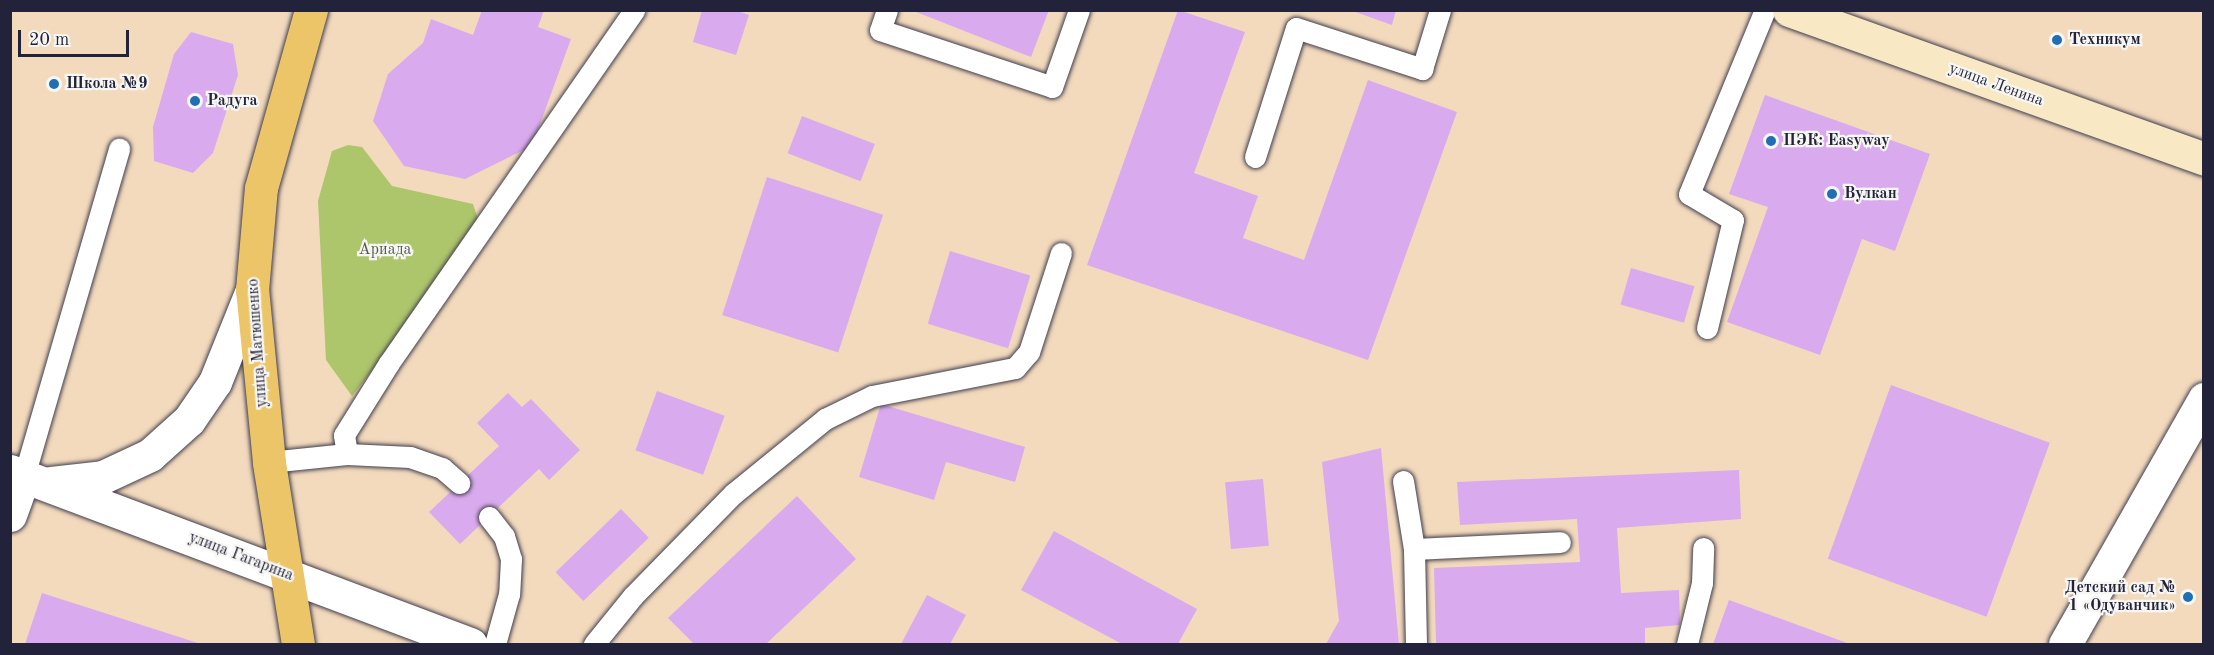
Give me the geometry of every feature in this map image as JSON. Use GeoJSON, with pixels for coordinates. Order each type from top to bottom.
{"type":"FeatureCollection","features":[{"type":"Feature","properties":{"kind":"main road","name":"улица Матюшенко"},"geometry":{"type":"LineString","coordinates":[[298,645],[269,462],[252,290],[261,188],[311,10]]}},
{"type":"Feature","properties":{"kind":"main road","name":"улица Ленина"},"geometry":{"type":"LineString","coordinates":[[1789,10],[2204,159]]}},
{"type":"Feature","properties":{"kind":"street"},"geometry":{"type":"LineString","coordinates":[[10,514],[27,477],[103,477],[150,455],[189,420],[215,382],[252,290]]}},
{"type":"Feature","properties":{"kind":"street"},"geometry":{"type":"LineString","coordinates":[[2065,645],[2204,399]]}},
{"type":"Feature","properties":{"kind":"street","name":"улица Гагарина"},"geometry":{"type":"LineString","coordinates":[[27,477],[471,645]]}},
{"type":"Feature","properties":{"kind":"lane"},"geometry":{"type":"LineString","coordinates":[[347,454],[344,435],[389,363],[634,10]]}},
{"type":"Feature","properties":{"kind":"lane"},"geometry":{"type":"LineString","coordinates":[[887,10],[880,30],[1052,87],[1079,10]]}},
{"type":"Feature","properties":{"kind":"lane"},"geometry":{"type":"LineString","coordinates":[[1255,157],[1296,28],[1422,69],[1440,10]]}},
{"type":"Feature","properties":{"kind":"lane"},"geometry":{"type":"LineString","coordinates":[[1707,328],[1733,220],[1689,194],[1765,10]]}},
{"type":"Feature","properties":{"kind":"lane"},"geometry":{"type":"LineString","coordinates":[[27,477],[119,149]]}},
{"type":"Feature","properties":{"kind":"lane"},"geometry":{"type":"LineString","coordinates":[[594,645],[633,596],[733,494],[825,418],[872,396],[1015,368],[1029,352],[1061,253]]}},
{"type":"Feature","properties":{"kind":"lane"},"geometry":{"type":"LineString","coordinates":[[269,462],[347,454],[410,457],[442,468],[459,483]]}},
{"type":"Feature","properties":{"kind":"lane"},"geometry":{"type":"LineString","coordinates":[[1403,481],[1414,549],[1416,645]]}},
{"type":"Feature","properties":{"kind":"lane"},"geometry":{"type":"LineString","coordinates":[[489,517],[504,536],[510,559],[509,594],[495,645]]}},
{"type":"Feature","properties":{"kind":"lane"},"geometry":{"type":"LineString","coordinates":[[1414,549],[1560,542]]}},
{"type":"Feature","properties":{"kind":"lane"},"geometry":{"type":"LineString","coordinates":[[1687,645],[1702,583],[1703,548]]}},
{"type":"Feature","properties":{"kind":"green space","name":"Ариада"},"geometry":{"type":"Polygon","coordinates":[[[348,145],[362,147],[392,186],[473,204],[482,231],[352,396],[326,360],[318,201],[332,151],[348,145]]]}},
{"type":"Feature","properties":{"kind":"building"},"geometry":{"type":"Polygon","coordinates":[[[482,10],[544,10],[538,27],[571,39],[532,146],[465,179],[404,166],[373,121],[388,74],[423,43],[431,19],[473,35],[482,10]]]}},
{"type":"Feature","properties":{"kind":"building"},"geometry":{"type":"Polygon","coordinates":[[[702,10],[735,10],[749,15],[736,55],[693,42],[702,10]]]}},
{"type":"Feature","properties":{"kind":"building"},"geometry":{"type":"Polygon","coordinates":[[[911,10],[1049,10],[1031,57],[911,10]]]}},
{"type":"Feature","properties":{"kind":"building"},"geometry":{"type":"Polygon","coordinates":[[[1178,10],[1245,32],[1194,173],[1258,196],[1243,238],[1304,260],[1368,80],[1457,112],[1368,360],[1087,265],[1178,10]]]}},
{"type":"Feature","properties":{"kind":"building"},"geometry":{"type":"Polygon","coordinates":[[[1350,10],[1396,10],[1392,25],[1350,10]]]}},
{"type":"Feature","properties":{"kind":"building","name":"Радуга"},"geometry":{"type":"Polygon","coordinates":[[[191,32],[233,44],[238,75],[213,153],[193,173],[154,161],[153,127],[174,54],[191,32]]]}},
{"type":"Feature","properties":{"kind":"building"},"geometry":{"type":"Polygon","coordinates":[[[1765,95],[1930,154],[1895,251],[1862,239],[1820,355],[1727,322],[1768,207],[1729,194],[1765,95]]]}},
{"type":"Feature","properties":{"kind":"building"},"geometry":{"type":"Polygon","coordinates":[[[802,116],[875,144],[860,181],[788,153],[802,116]]]}},
{"type":"Feature","properties":{"kind":"building"},"geometry":{"type":"Polygon","coordinates":[[[767,177],[883,215],[838,353],[722,315],[767,177]]]}},
{"type":"Feature","properties":{"kind":"building"},"geometry":{"type":"Polygon","coordinates":[[[950,251],[1030,276],[1008,348],[928,324],[950,251]]]}},
{"type":"Feature","properties":{"kind":"building"},"geometry":{"type":"Polygon","coordinates":[[[1631,268],[1694,286],[1684,323],[1621,305],[1631,268]]]}},
{"type":"Feature","properties":{"kind":"building"},"geometry":{"type":"Polygon","coordinates":[[[1891,385],[2050,443],[1987,617],[1828,559],[1891,385]]]}},
{"type":"Feature","properties":{"kind":"building"},"geometry":{"type":"Polygon","coordinates":[[[657,391],[725,416],[703,475],[635,450],[657,391]]]}},
{"type":"Feature","properties":{"kind":"building"},"geometry":{"type":"Polygon","coordinates":[[[508,393],[522,407],[531,399],[580,450],[549,480],[539,469],[460,544],[429,512],[499,446],[477,423],[508,393]]]}},
{"type":"Feature","properties":{"kind":"building"},"geometry":{"type":"Polygon","coordinates":[[[881,404],[1025,447],[1015,482],[946,462],[934,500],[859,477],[881,404]]]}},
{"type":"Feature","properties":{"kind":"building"},"geometry":{"type":"Polygon","coordinates":[[[1381,448],[1399,644],[1326,644],[1339,621],[1322,462],[1381,448]]]}},
{"type":"Feature","properties":{"kind":"building"},"geometry":{"type":"Polygon","coordinates":[[[1739,470],[1741,519],[1617,528],[1621,593],[1679,590],[1680,625],[1645,628],[1645,644],[1436,644],[1434,568],[1580,562],[1577,519],[1460,525],[1457,482],[1739,470]]]}},
{"type":"Feature","properties":{"kind":"building"},"geometry":{"type":"Polygon","coordinates":[[[1263,479],[1269,546],[1231,549],[1225,482],[1263,479]]]}},
{"type":"Feature","properties":{"kind":"building"},"geometry":{"type":"Polygon","coordinates":[[[797,496],[856,559],[766,644],[694,644],[668,618],[797,496]]]}},
{"type":"Feature","properties":{"kind":"building"},"geometry":{"type":"Polygon","coordinates":[[[621,509],[649,538],[583,601],[556,572],[621,509]]]}},
{"type":"Feature","properties":{"kind":"building"},"geometry":{"type":"Polygon","coordinates":[[[1054,531],[1197,609],[1178,644],[1122,644],[1021,590],[1054,531]]]}},
{"type":"Feature","properties":{"kind":"building"},"geometry":{"type":"Polygon","coordinates":[[[42,593],[201,644],[25,644],[42,593]]]}},
{"type":"Feature","properties":{"kind":"building"},"geometry":{"type":"Polygon","coordinates":[[[927,595],[966,615],[950,644],[901,644],[927,595]]]}},
{"type":"Feature","properties":{"kind":"building"},"geometry":{"type":"Polygon","coordinates":[[[1729,600],[1850,644],[1713,644],[1729,600]]]}},
{"type":"Feature","properties":{"kind":"place","name":"Техникум"},"geometry":{"type":"Point","coordinates":[2057,40]}},
{"type":"Feature","properties":{"kind":"place","name":"Школа №9"},"geometry":{"type":"Point","coordinates":[54,84]}},
{"type":"Feature","properties":{"kind":"place","name":"Радуга"},"geometry":{"type":"Point","coordinates":[195,101]}},
{"type":"Feature","properties":{"kind":"place","name":"ПЭК: Easyway"},"geometry":{"type":"Point","coordinates":[1771,141]}},
{"type":"Feature","properties":{"kind":"place","name":"Вулкан"},"geometry":{"type":"Point","coordinates":[1832,194]}},
{"type":"Feature","properties":{"kind":"place","name":"Детский сад № 1 «Одуванчик»"},"geometry":{"type":"Point","coordinates":[2188,597]}}]}
